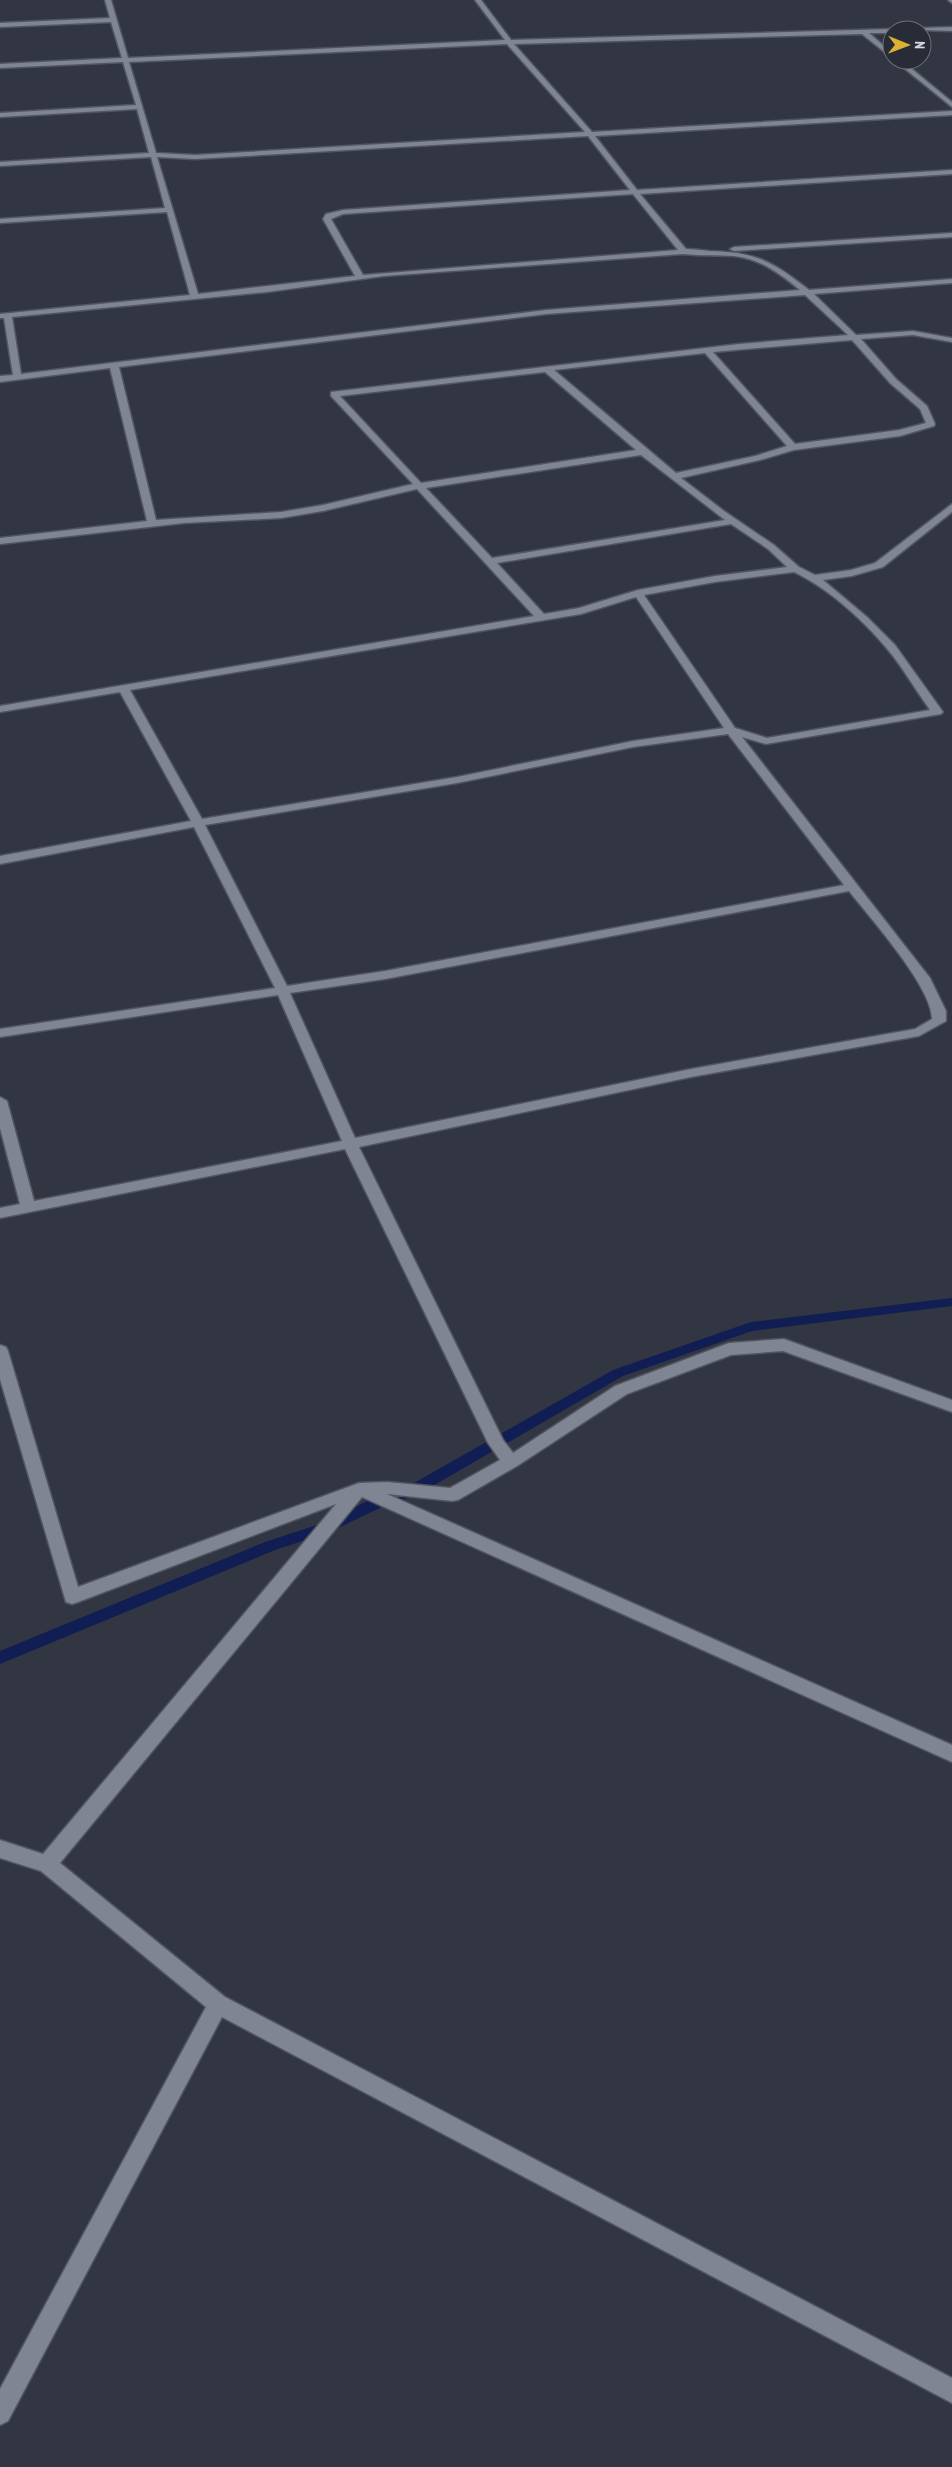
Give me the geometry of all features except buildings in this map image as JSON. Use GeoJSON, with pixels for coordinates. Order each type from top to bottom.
{"type":"FeatureCollection","features":[{"type":"Feature","properties":{"kind":"street"},"geometry":{"type":"LineString","coordinates":[[108,0],[195,297]]}},
{"type":"Feature","properties":{"kind":"street"},"geometry":{"type":"LineString","coordinates":[[478,0],[509,42],[590,134],[684,252],[736,254],[760,260],[778,270],[807,292],[854,337],[893,382],[924,408],[931,424],[900,433],[793,447],[757,458],[676,476]]}},
{"type":"Feature","properties":{"kind":"street"},"geometry":{"type":"LineString","coordinates":[[0,25],[114,20]]}},
{"type":"Feature","properties":{"kind":"street"},"geometry":{"type":"LineString","coordinates":[[932,30],[952,29]]}},
{"type":"Feature","properties":{"kind":"street"},"geometry":{"type":"LineString","coordinates":[[862,31],[882,48]]}},
{"type":"Feature","properties":{"kind":"street"},"geometry":{"type":"LineString","coordinates":[[0,66],[509,42],[882,31]]}},
{"type":"Feature","properties":{"kind":"street"},"geometry":{"type":"LineString","coordinates":[[909,70],[952,105]]}},
{"type":"Feature","properties":{"kind":"street"},"geometry":{"type":"LineString","coordinates":[[0,115],[139,107]]}},
{"type":"Feature","properties":{"kind":"street"},"geometry":{"type":"LineString","coordinates":[[0,164],[153,155],[195,157],[952,113]]}},
{"type":"Feature","properties":{"kind":"street"},"geometry":{"type":"LineString","coordinates":[[360,277],[327,219],[329,216],[344,212],[952,172]]}},
{"type":"Feature","properties":{"kind":"street"},"geometry":{"type":"LineString","coordinates":[[0,221],[169,210]]}},
{"type":"Feature","properties":{"kind":"street"},"geometry":{"type":"LineString","coordinates":[[17,376],[4,316],[195,297],[360,277],[684,252],[952,235]]}},
{"type":"Feature","properties":{"kind":"street"},"geometry":{"type":"LineString","coordinates":[[0,379],[546,312],[952,282]]}},
{"type":"Feature","properties":{"kind":"street"},"geometry":{"type":"LineString","coordinates":[[542,618],[492,561],[418,486],[334,394],[708,350],[854,337],[913,333],[952,340]]}},
{"type":"Feature","properties":{"kind":"street"},"geometry":{"type":"LineString","coordinates":[[708,350],[793,447]]}},
{"type":"Feature","properties":{"kind":"street"},"geometry":{"type":"LineString","coordinates":[[114,366],[152,524]]}},
{"type":"Feature","properties":{"kind":"street"},"geometry":{"type":"LineString","coordinates":[[0,860],[198,823],[457,780],[634,744],[731,730],[766,741],[875,721],[938,712],[881,636],[848,605],[814,578],[795,569],[771,547],[721,513],[643,452],[546,368]]}},
{"type":"Feature","properties":{"kind":"street"},"geometry":{"type":"LineString","coordinates":[[0,541],[152,524],[282,515],[323,508],[418,486],[643,452]]}},
{"type":"Feature","properties":{"kind":"street"},"geometry":{"type":"LineString","coordinates":[[814,578],[852,573],[879,564],[952,507]]}},
{"type":"Feature","properties":{"kind":"street"},"geometry":{"type":"LineString","coordinates":[[492,561],[735,521]]}},
{"type":"Feature","properties":{"kind":"street"},"geometry":{"type":"LineString","coordinates":[[0,709],[582,611],[638,593],[715,579],[795,569]]}},
{"type":"Feature","properties":{"kind":"street"},"geometry":{"type":"LineString","coordinates":[[0,1213],[350,1144],[690,1072],[919,1032],[939,1021],[939,1011],[925,981],[731,730],[638,593]]}},
{"type":"Feature","properties":{"kind":"street"},"geometry":{"type":"LineString","coordinates":[[123,688],[198,823],[282,989],[350,1144],[496,1443],[510,1462]]}},
{"type":"Feature","properties":{"kind":"street"},"geometry":{"type":"LineString","coordinates":[[0,1033],[385,975],[853,887]]}},
{"type":"Feature","properties":{"kind":"street"},"geometry":{"type":"LineString","coordinates":[[0,1101],[28,1206]]}},
{"type":"Feature","properties":{"kind":"street"},"geometry":{"type":"LineString","coordinates":[[0,1351],[72,1597],[359,1489],[386,1488],[452,1495],[510,1462],[621,1390],[729,1349],[784,1345],[952,1406]]}},
{"type":"Feature","properties":{"kind":"street"},"geometry":{"type":"LineString","coordinates":[[359,1489],[952,1754]]}},
{"type":"Feature","properties":{"kind":"street"},"geometry":{"type":"LineString","coordinates":[[47,1864],[359,1489]]}},
{"type":"Feature","properties":{"kind":"street"},"geometry":{"type":"LineString","coordinates":[[0,1849],[47,1864],[218,2004],[952,2391]]}},
{"type":"Feature","properties":{"kind":"street"},"geometry":{"type":"LineString","coordinates":[[0,2413],[218,2004]]}},
{"type":"Feature","properties":{"kind":"waterway"},"geometry":{"type":"LineString","coordinates":[[0,1658],[270,1546],[325,1528],[381,1501],[412,1491],[618,1373],[751,1327],[952,1302]]}}]}
